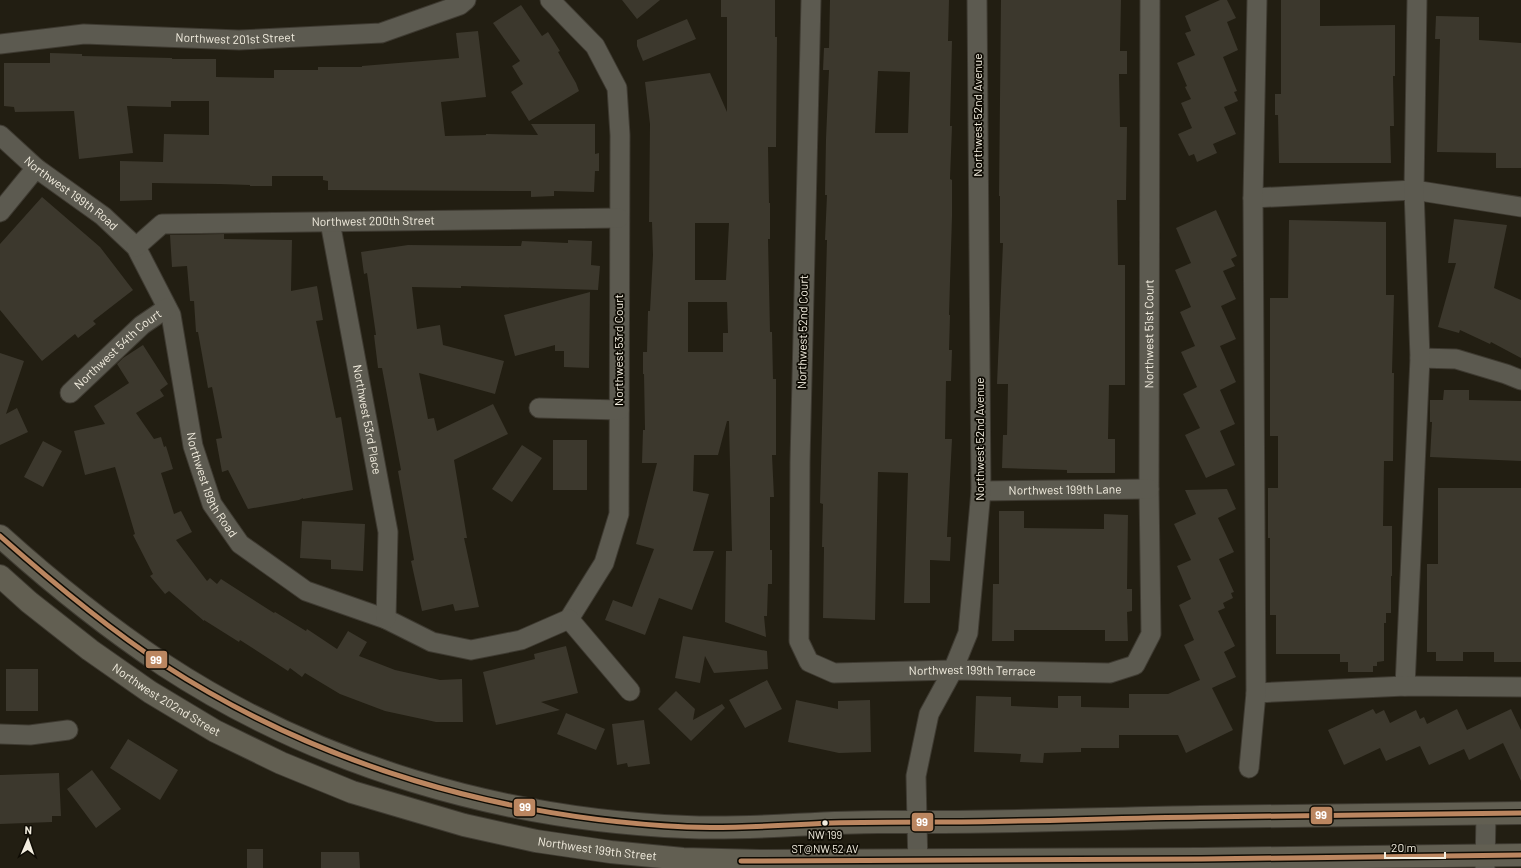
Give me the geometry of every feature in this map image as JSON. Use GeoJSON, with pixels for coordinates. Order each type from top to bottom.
{"type":"FeatureCollection","features":[{"type":"Feature","properties":{"kind":"main road"},"geometry":{"type":"LineString","coordinates":[[0,536],[48,579],[107,626],[166,666],[230,704],[294,736],[364,765],[469,798],[541,812],[615,822],[688,827],[760,827],[874,822],[917,823],[1521,814]]}},
{"type":"Feature","properties":{"kind":"main road","name":"Northwest 202nd Street"},"geometry":{"type":"LineString","coordinates":[[0,576],[28,602],[90,650],[150,692],[215,731],[281,763],[352,792]]}},
{"type":"Feature","properties":{"kind":"main road","name":"Northwest 199th Street"},"geometry":{"type":"LineString","coordinates":[[352,792],[464,826],[536,841],[611,852],[683,858],[753,861],[918,864],[1202,860],[1485,862],[1521,855]]}},
{"type":"Feature","properties":{"kind":"street","name":"Northwest 201st Street"},"geometry":{"type":"LineString","coordinates":[[0,44],[84,34],[239,40],[381,33],[460,4],[466,0]]}},
{"type":"Feature","properties":{"kind":"street","name":"Northwest 53rd Court"},"geometry":{"type":"LineString","coordinates":[[550,0],[595,46],[617,88],[620,135],[619,514],[604,563],[569,619]]}},
{"type":"Feature","properties":{"kind":"street","name":"Northwest 52nd Court"},"geometry":{"type":"LineString","coordinates":[[809,662],[799,641],[799,634],[800,462],[811,0]]}},
{"type":"Feature","properties":{"kind":"street","name":"Northwest 52nd Avenue"},"geometry":{"type":"LineString","coordinates":[[918,864],[916,776],[929,714],[953,670],[968,633],[981,491],[977,0]]}},
{"type":"Feature","properties":{"kind":"street","name":"Northwest 51st Court"},"geometry":{"type":"LineString","coordinates":[[1135,665],[1151,634],[1149,490],[1150,0]]}},
{"type":"Feature","properties":{"kind":"street"},"geometry":{"type":"LineString","coordinates":[[1248,768],[1256,693],[1253,198],[1257,0]]}},
{"type":"Feature","properties":{"kind":"street"},"geometry":{"type":"LineString","coordinates":[[1405,686],[1420,358],[1414,190],[1416,0]]}},
{"type":"Feature","properties":{"kind":"street","name":"Northwest 199th Road"},"geometry":{"type":"LineString","coordinates":[[0,136],[36,168],[103,216],[136,247],[171,315],[193,446],[212,504],[240,544],[306,591],[386,619],[432,642],[471,650],[521,640],[569,619]]}},
{"type":"Feature","properties":{"kind":"street"},"geometry":{"type":"LineString","coordinates":[[0,212],[36,168]]}},
{"type":"Feature","properties":{"kind":"street"},"geometry":{"type":"LineString","coordinates":[[1253,198],[1414,190],[1521,207]]}},
{"type":"Feature","properties":{"kind":"street","name":"Northwest 200th Street"},"geometry":{"type":"LineString","coordinates":[[136,247],[162,224],[619,218]]}},
{"type":"Feature","properties":{"kind":"street","name":"Northwest 53rd Place"},"geometry":{"type":"LineString","coordinates":[[330,222],[388,532],[386,619]]}},
{"type":"Feature","properties":{"kind":"street","name":"Northwest 54th Court"},"geometry":{"type":"LineString","coordinates":[[70,393],[142,325],[167,308]]}},
{"type":"Feature","properties":{"kind":"street"},"geometry":{"type":"LineString","coordinates":[[1420,358],[1456,359],[1521,380]]}},
{"type":"Feature","properties":{"kind":"street"},"geometry":{"type":"LineString","coordinates":[[538,408],[619,410]]}},
{"type":"Feature","properties":{"kind":"street","name":"Northwest 199th Lane"},"geometry":{"type":"LineString","coordinates":[[981,491],[1149,490]]}},
{"type":"Feature","properties":{"kind":"street"},"geometry":{"type":"LineString","coordinates":[[569,619],[630,691]]}},
{"type":"Feature","properties":{"kind":"street","name":"Northwest 199th Terrace"},"geometry":{"type":"LineString","coordinates":[[809,662],[834,673],[953,670],[1110,673],[1135,665]]}},
{"type":"Feature","properties":{"kind":"street"},"geometry":{"type":"LineString","coordinates":[[1256,693],[1405,686],[1521,687]]}},
{"type":"Feature","properties":{"kind":"street"},"geometry":{"type":"LineString","coordinates":[[0,734],[30,735],[68,730]]}},
{"type":"Feature","properties":{"kind":"street"},"geometry":{"type":"LineString","coordinates":[[1485,862],[1486,814]]}},
{"type":"Feature","properties":{"kind":"building"},"geometry":{"type":"Polygon","coordinates":[[[622,0],[660,0],[637,19],[622,0]]]}},
{"type":"Feature","properties":{"kind":"building"},"geometry":{"type":"Polygon","coordinates":[[[721,0],[775,0],[775,37],[777,37],[776,147],[768,147],[770,239],[768,239],[770,332],[772,332],[773,379],[776,379],[776,455],[772,455],[774,497],[770,497],[770,550],[772,550],[772,584],[768,584],[767,616],[764,616],[766,637],[725,622],[726,551],[732,551],[729,421],[727,421],[718,455],[694,455],[693,491],[709,494],[693,551],[714,551],[692,610],[659,598],[645,635],[605,620],[613,600],[632,607],[654,549],[636,544],[657,463],[642,463],[643,430],[645,430],[643,352],[647,352],[648,311],[650,311],[653,255],[652,222],[649,222],[650,124],[645,82],[710,73],[727,112],[727,17],[721,17],[721,0]],[[695,223],[695,280],[726,280],[729,223],[695,223]],[[688,302],[688,352],[723,352],[723,333],[728,333],[727,302],[688,302]]]}},
{"type":"Feature","properties":{"kind":"building"},"geometry":{"type":"Polygon","coordinates":[[[830,0],[949,0],[948,41],[952,41],[950,126],[952,126],[950,179],[952,180],[952,216],[949,350],[952,350],[951,381],[946,381],[945,439],[952,439],[947,537],[951,537],[950,561],[930,560],[930,603],[904,603],[908,473],[878,472],[875,620],[823,618],[823,504],[820,503],[827,240],[825,240],[827,195],[825,195],[826,139],[829,70],[823,70],[824,48],[829,48],[830,0]],[[878,71],[875,133],[908,133],[910,72],[878,71]]]}},
{"type":"Feature","properties":{"kind":"building"},"geometry":{"type":"Polygon","coordinates":[[[1001,0],[1121,0],[1120,51],[1127,51],[1127,74],[1119,74],[1120,127],[1127,127],[1126,200],[1117,200],[1118,265],[1125,265],[1125,385],[1109,385],[1108,439],[1115,439],[1115,473],[1067,473],[1067,470],[1002,468],[1003,435],[1007,435],[1008,384],[997,384],[1003,243],[1000,243],[999,196],[1001,0]]]}},
{"type":"Feature","properties":{"kind":"building"},"geometry":{"type":"Polygon","coordinates":[[[1220,0],[1227,0],[1236,18],[1227,22],[1238,50],[1223,57],[1237,91],[1234,92],[1238,101],[1224,107],[1236,134],[1213,144],[1217,153],[1197,162],[1194,154],[1189,156],[1178,134],[1192,128],[1181,103],[1191,99],[1185,87],[1187,86],[1177,63],[1195,55],[1185,33],[1191,31],[1185,16],[1220,0]]]}},
{"type":"Feature","properties":{"kind":"building"},"geometry":{"type":"Polygon","coordinates":[[[1281,0],[1320,0],[1320,26],[1395,25],[1395,76],[1393,76],[1394,126],[1390,126],[1391,163],[1279,163],[1278,115],[1275,115],[1275,94],[1281,94],[1281,0]]]}},
{"type":"Feature","properties":{"kind":"building"},"geometry":{"type":"Polygon","coordinates":[[[521,5],[542,36],[548,32],[560,51],[558,52],[579,91],[529,121],[511,92],[523,84],[512,66],[520,61],[493,23],[521,5]]]}},
{"type":"Feature","properties":{"kind":"building"},"geometry":{"type":"Polygon","coordinates":[[[1436,16],[1479,17],[1479,40],[1521,43],[1521,168],[1496,168],[1496,153],[1437,152],[1440,39],[1435,39],[1436,16]]]}},
{"type":"Feature","properties":{"kind":"building"},"geometry":{"type":"Polygon","coordinates":[[[687,19],[696,39],[643,61],[637,46],[637,40],[687,19]]]}},
{"type":"Feature","properties":{"kind":"building"},"geometry":{"type":"Polygon","coordinates":[[[478,31],[486,97],[441,102],[445,136],[486,134],[538,135],[531,124],[595,124],[595,154],[599,153],[599,171],[595,171],[594,192],[554,191],[554,196],[531,197],[531,191],[328,190],[328,181],[323,180],[323,176],[272,176],[272,186],[152,183],[152,200],[120,201],[120,161],[163,162],[164,134],[209,135],[209,101],[171,101],[171,107],[127,106],[133,153],[79,159],[74,111],[15,112],[14,107],[4,106],[4,63],[50,63],[50,53],[82,54],[82,56],[216,59],[216,77],[274,78],[274,70],[318,70],[318,67],[362,67],[459,58],[456,33],[478,31]]]}},
{"type":"Feature","properties":{"kind":"building"},"geometry":{"type":"Polygon","coordinates":[[[42,197],[100,247],[133,290],[93,321],[96,324],[78,338],[75,334],[42,361],[0,310],[0,244],[42,197]]]}},
{"type":"Feature","properties":{"kind":"building"},"geometry":{"type":"Polygon","coordinates":[[[1216,210],[1237,256],[1231,259],[1235,266],[1223,271],[1236,299],[1221,306],[1236,339],[1220,346],[1236,382],[1220,390],[1235,424],[1220,431],[1235,465],[1206,478],[1185,435],[1200,428],[1183,394],[1197,387],[1181,352],[1195,346],[1180,312],[1191,307],[1175,270],[1191,263],[1176,228],[1216,210]]]}},
{"type":"Feature","properties":{"kind":"building"},"geometry":{"type":"Polygon","coordinates":[[[1454,219],[1507,225],[1494,288],[1521,300],[1521,358],[1491,342],[1490,344],[1460,330],[1459,333],[1438,327],[1456,263],[1448,263],[1454,219]]]}},
{"type":"Feature","properties":{"kind":"building"},"geometry":{"type":"Polygon","coordinates":[[[1289,220],[1386,222],[1386,295],[1394,295],[1392,373],[1394,373],[1393,461],[1384,461],[1383,526],[1392,526],[1391,613],[1386,613],[1386,623],[1384,623],[1384,661],[1377,662],[1377,666],[1373,666],[1373,672],[1348,672],[1348,662],[1340,662],[1340,654],[1276,654],[1276,615],[1270,615],[1270,538],[1268,538],[1268,488],[1278,488],[1278,436],[1270,436],[1270,298],[1288,298],[1289,220]]]}},
{"type":"Feature","properties":{"kind":"building"},"geometry":{"type":"Polygon","coordinates":[[[224,234],[224,239],[292,240],[291,291],[317,286],[323,320],[316,321],[336,418],[341,417],[353,490],[248,509],[228,470],[222,472],[216,439],[222,438],[212,387],[208,388],[198,332],[196,332],[194,301],[190,301],[187,266],[172,267],[170,235],[224,234]]]}},
{"type":"Feature","properties":{"kind":"building"},"geometry":{"type":"Polygon","coordinates":[[[568,240],[592,241],[591,265],[600,266],[598,290],[461,286],[461,288],[412,287],[417,329],[440,325],[443,345],[504,361],[495,394],[419,373],[428,419],[434,418],[437,431],[493,404],[508,434],[454,460],[467,538],[464,538],[479,607],[455,611],[453,604],[422,611],[411,561],[414,560],[398,471],[401,470],[382,368],[378,368],[374,335],[376,335],[367,273],[364,274],[361,252],[408,245],[521,246],[522,241],[568,243],[568,240]]]}},
{"type":"Feature","properties":{"kind":"building"},"geometry":{"type":"Polygon","coordinates":[[[590,292],[589,368],[564,367],[564,351],[555,351],[555,345],[515,356],[504,315],[590,292]]]}},
{"type":"Feature","properties":{"kind":"building"},"geometry":{"type":"Polygon","coordinates":[[[143,345],[168,384],[160,390],[164,396],[136,413],[154,439],[161,437],[164,447],[166,446],[173,469],[161,473],[174,514],[181,511],[192,532],[176,540],[207,581],[210,578],[217,584],[221,579],[274,613],[275,612],[306,631],[307,629],[337,649],[348,631],[367,642],[359,656],[395,670],[440,680],[462,679],[463,722],[436,722],[385,711],[340,694],[305,673],[302,677],[290,668],[288,671],[240,640],[239,642],[204,621],[169,591],[165,594],[150,576],[153,574],[133,535],[135,534],[115,467],[85,475],[74,431],[105,424],[94,406],[129,383],[117,364],[123,358],[143,345]]]}},
{"type":"Feature","properties":{"kind":"building"},"geometry":{"type":"Polygon","coordinates":[[[0,353],[24,361],[6,414],[17,408],[28,432],[0,445],[0,353]]]}},
{"type":"Feature","properties":{"kind":"building"},"geometry":{"type":"Polygon","coordinates":[[[1444,390],[1469,390],[1469,400],[1521,401],[1521,461],[1430,457],[1432,422],[1430,422],[1430,400],[1443,400],[1444,390]]]}},
{"type":"Feature","properties":{"kind":"building"},"geometry":{"type":"Polygon","coordinates":[[[553,440],[587,440],[587,490],[553,490],[553,440]]]}},
{"type":"Feature","properties":{"kind":"building"},"geometry":{"type":"Polygon","coordinates":[[[43,441],[62,451],[43,487],[24,477],[43,441]]]}},
{"type":"Feature","properties":{"kind":"building"},"geometry":{"type":"Polygon","coordinates":[[[522,445],[542,458],[512,502],[492,489],[522,445]]]}},
{"type":"Feature","properties":{"kind":"building"},"geometry":{"type":"Polygon","coordinates":[[[1438,488],[1521,488],[1521,662],[1494,662],[1494,652],[1463,652],[1463,661],[1436,661],[1436,652],[1427,652],[1427,564],[1438,564],[1438,488]]]}},
{"type":"Feature","properties":{"kind":"building"},"geometry":{"type":"Polygon","coordinates":[[[1227,489],[1236,509],[1218,518],[1234,552],[1219,559],[1234,592],[1231,593],[1233,598],[1223,603],[1225,608],[1218,611],[1235,646],[1224,652],[1236,677],[1212,688],[1233,730],[1186,753],[1178,735],[1119,735],[1119,748],[1081,748],[1081,752],[1044,753],[1043,763],[1020,762],[1021,754],[974,752],[976,696],[1011,697],[1011,706],[1058,708],[1058,696],[1081,696],[1081,707],[1129,708],[1129,694],[1168,694],[1200,680],[1184,645],[1194,640],[1179,605],[1191,599],[1177,566],[1191,560],[1174,524],[1196,514],[1185,490],[1227,489]]]}},
{"type":"Feature","properties":{"kind":"building"},"geometry":{"type":"Polygon","coordinates":[[[999,511],[1024,511],[1024,528],[1104,529],[1104,514],[1128,515],[1127,589],[1132,589],[1132,611],[1127,612],[1128,641],[1105,641],[1105,630],[1014,630],[1014,641],[992,641],[993,584],[999,584],[999,511]]]}},
{"type":"Feature","properties":{"kind":"building"},"geometry":{"type":"Polygon","coordinates":[[[302,521],[365,524],[363,571],[331,569],[331,560],[300,558],[302,521]]]}},
{"type":"Feature","properties":{"kind":"building"},"geometry":{"type":"Polygon","coordinates":[[[683,636],[767,651],[768,669],[714,673],[705,656],[700,683],[675,678],[683,636]]]}},
{"type":"Feature","properties":{"kind":"building"},"geometry":{"type":"Polygon","coordinates":[[[566,646],[578,693],[541,702],[560,710],[496,725],[483,672],[535,659],[534,654],[566,646]]]}},
{"type":"Feature","properties":{"kind":"building"},"geometry":{"type":"Polygon","coordinates":[[[6,669],[38,669],[38,711],[6,711],[6,669]]]}},
{"type":"Feature","properties":{"kind":"building"},"geometry":{"type":"Polygon","coordinates":[[[767,680],[782,709],[745,728],[729,700],[767,680]]]}},
{"type":"Feature","properties":{"kind":"building"},"geometry":{"type":"Polygon","coordinates":[[[676,691],[695,709],[693,720],[722,704],[725,708],[691,741],[658,709],[676,691]]]}},
{"type":"Feature","properties":{"kind":"building"},"geometry":{"type":"Polygon","coordinates":[[[796,700],[838,709],[838,701],[870,700],[871,752],[839,753],[788,742],[796,700]]]}},
{"type":"Feature","properties":{"kind":"building"},"geometry":{"type":"Polygon","coordinates":[[[1373,709],[1376,714],[1384,710],[1390,723],[1416,710],[1420,719],[1424,717],[1427,724],[1457,709],[1467,730],[1511,709],[1521,730],[1521,781],[1503,743],[1469,760],[1464,749],[1429,765],[1420,746],[1386,761],[1380,748],[1344,765],[1328,730],[1373,709]]]}},
{"type":"Feature","properties":{"kind":"building"},"geometry":{"type":"Polygon","coordinates":[[[566,713],[605,729],[596,750],[557,734],[566,713]]]}},
{"type":"Feature","properties":{"kind":"building"},"geometry":{"type":"Polygon","coordinates":[[[644,720],[650,764],[628,767],[627,763],[617,765],[612,724],[644,720]]]}},
{"type":"Feature","properties":{"kind":"building"},"geometry":{"type":"Polygon","coordinates":[[[128,739],[178,770],[160,800],[110,768],[128,739]]]}},
{"type":"Feature","properties":{"kind":"building"},"geometry":{"type":"Polygon","coordinates":[[[92,770],[121,809],[96,828],[67,789],[92,770]]]}},
{"type":"Feature","properties":{"kind":"building"},"geometry":{"type":"Polygon","coordinates":[[[59,773],[61,816],[52,816],[52,822],[0,824],[0,775],[59,773]]]}},
{"type":"Feature","properties":{"kind":"building"},"geometry":{"type":"Polygon","coordinates":[[[247,849],[263,849],[263,868],[247,868],[247,849]]]}},
{"type":"Feature","properties":{"kind":"building"},"geometry":{"type":"Polygon","coordinates":[[[321,852],[359,852],[360,868],[321,868],[321,852]]]}},
{"type":"Feature","properties":{"kind":"transit line","name":"99"},"geometry":{"type":"LineString","coordinates":[[0,536],[80,604],[142,650],[224,701],[285,732],[349,758],[414,780],[481,798],[549,812],[618,822],[687,827],[741,827],[857,822],[1521,813]]}},
{"type":"Feature","properties":{"kind":"transit line","name":"99"},"geometry":{"type":"LineString","coordinates":[[741,861],[1201,859],[1521,855]]}},
{"type":"Feature","properties":{"kind":"place","name":"NW 199 ST@NW 52 AV"},"geometry":{"type":"Point","coordinates":[825,823]}}]}
